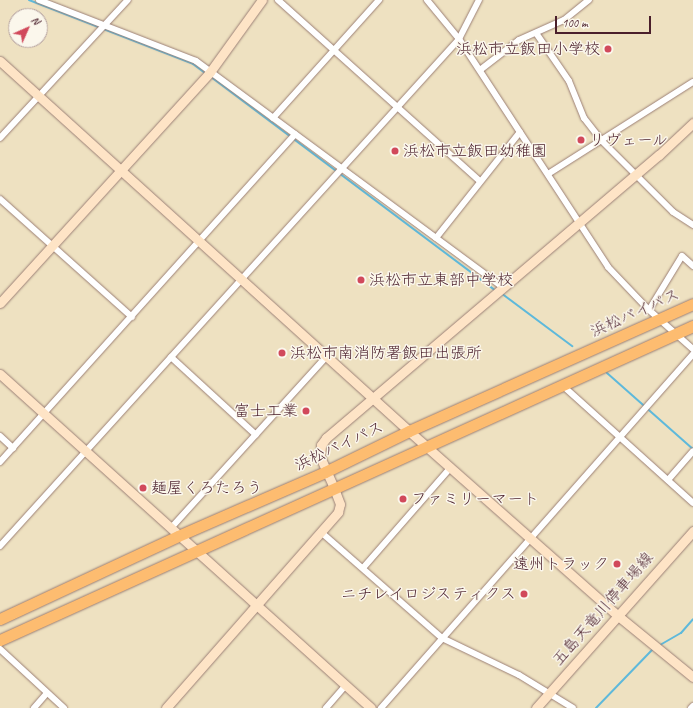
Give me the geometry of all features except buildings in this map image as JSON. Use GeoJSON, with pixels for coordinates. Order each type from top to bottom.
{"type":"FeatureCollection","features":[{"type":"Feature","properties":{"kind":"highway","name":"浜松バイパス"},"geometry":{"type":"LineString","coordinates":[[0,619],[174,532],[325,472],[409,431],[693,304]]}},
{"type":"Feature","properties":{"kind":"highway"},"geometry":{"type":"LineString","coordinates":[[0,640],[693,326]]}},
{"type":"Feature","properties":{"kind":"street"},"geometry":{"type":"LineString","coordinates":[[38,0],[196,61],[503,287]]}},
{"type":"Feature","properties":{"kind":"street"},"geometry":{"type":"LineString","coordinates":[[0,138],[103,25],[128,0]]}},
{"type":"Feature","properties":{"kind":"street"},"geometry":{"type":"LineString","coordinates":[[0,303],[210,72],[262,0]]}},
{"type":"Feature","properties":{"kind":"street"},"geometry":{"type":"LineString","coordinates":[[278,0],[480,182]]}},
{"type":"Feature","properties":{"kind":"street"},"geometry":{"type":"LineString","coordinates":[[272,118],[379,0]]}},
{"type":"Feature","properties":{"kind":"street"},"geometry":{"type":"LineString","coordinates":[[427,0],[459,40],[480,70],[608,267],[649,310],[693,349]]}},
{"type":"Feature","properties":{"kind":"street"},"geometry":{"type":"LineString","coordinates":[[0,546],[341,168],[459,40],[479,0]]}},
{"type":"Feature","properties":{"kind":"street"},"geometry":{"type":"LineString","coordinates":[[480,70],[519,40],[564,20],[589,0]]}},
{"type":"Feature","properties":{"kind":"street"},"geometry":{"type":"LineString","coordinates":[[536,33],[569,81],[584,118],[602,141],[673,212],[693,225]]}},
{"type":"Feature","properties":{"kind":"street"},"geometry":{"type":"LineString","coordinates":[[0,61],[409,431],[428,446],[617,615],[693,677]]}},
{"type":"Feature","properties":{"kind":"street"},"geometry":{"type":"LineString","coordinates":[[548,174],[693,82]]}},
{"type":"Feature","properties":{"kind":"street"},"geometry":{"type":"LineString","coordinates":[[166,708],[338,512],[340,504],[334,488],[325,472],[320,457],[321,445],[372,398],[579,223],[693,123]]}},
{"type":"Feature","properties":{"kind":"street"},"geometry":{"type":"LineString","coordinates":[[436,238],[520,132]]}},
{"type":"Feature","properties":{"kind":"street"},"geometry":{"type":"LineString","coordinates":[[0,462],[200,242],[295,134]]}},
{"type":"Feature","properties":{"kind":"street"},"geometry":{"type":"LineString","coordinates":[[0,199],[132,317]]}},
{"type":"Feature","properties":{"kind":"street"},"geometry":{"type":"LineString","coordinates":[[649,310],[682,256],[693,266]]}},
{"type":"Feature","properties":{"kind":"street"},"geometry":{"type":"LineString","coordinates":[[381,708],[693,354]]}},
{"type":"Feature","properties":{"kind":"street"},"geometry":{"type":"LineString","coordinates":[[174,532],[256,435],[327,356]]}},
{"type":"Feature","properties":{"kind":"street"},"geometry":{"type":"LineString","coordinates":[[171,357],[256,435]]}},
{"type":"Feature","properties":{"kind":"street"},"geometry":{"type":"LineString","coordinates":[[0,374],[371,708]]}},
{"type":"Feature","properties":{"kind":"street"},"geometry":{"type":"LineString","coordinates":[[562,385],[693,503]]}},
{"type":"Feature","properties":{"kind":"street"},"geometry":{"type":"LineString","coordinates":[[0,436],[13,448]]}},
{"type":"Feature","properties":{"kind":"street"},"geometry":{"type":"LineString","coordinates":[[668,480],[693,451]]}},
{"type":"Feature","properties":{"kind":"street"},"geometry":{"type":"LineString","coordinates":[[363,568],[451,467]]}},
{"type":"Feature","properties":{"kind":"street","name":"五島天竜川停車場線"},"geometry":{"type":"LineString","coordinates":[[536,708],[693,531]]}},
{"type":"Feature","properties":{"kind":"street"},"geometry":{"type":"LineString","coordinates":[[322,532],[442,638],[518,675],[573,708]]}},
{"type":"Feature","properties":{"kind":"street"},"geometry":{"type":"LineString","coordinates":[[0,649],[64,708]]}},
{"type":"Feature","properties":{"kind":"street"},"geometry":{"type":"LineString","coordinates":[[326,708],[346,685]]}},
{"type":"Feature","properties":{"kind":"street"},"geometry":{"type":"LineString","coordinates":[[34,708],[47,693]]}},
{"type":"Feature","properties":{"kind":"waterway"},"geometry":{"type":"LineString","coordinates":[[29,0],[193,64],[205,73]]}},
{"type":"Feature","properties":{"kind":"waterway"},"geometry":{"type":"LineString","coordinates":[[211,77],[495,290]]}},
{"type":"Feature","properties":{"kind":"waterway"},"geometry":{"type":"LineString","coordinates":[[501,293],[572,346]]}},
{"type":"Feature","properties":{"kind":"waterway"},"geometry":{"type":"LineString","coordinates":[[607,373],[693,449]]}},
{"type":"Feature","properties":{"kind":"waterway"},"geometry":{"type":"LineString","coordinates":[[660,645],[681,633],[693,619]]}},
{"type":"Feature","properties":{"kind":"waterway"},"geometry":{"type":"LineString","coordinates":[[596,708],[654,648]]}},
{"type":"Feature","properties":{"kind":"place","name":"浜松市立飯田小学校"},"geometry":{"type":"Point","coordinates":[608,49]}},
{"type":"Feature","properties":{"kind":"place","name":"リヴェール"},"geometry":{"type":"Point","coordinates":[581,140]}},
{"type":"Feature","properties":{"kind":"place","name":"浜松市立飯田幼稚園"},"geometry":{"type":"Point","coordinates":[395,151]}},
{"type":"Feature","properties":{"kind":"place","name":"浜松市立東部中学校"},"geometry":{"type":"Point","coordinates":[361,280]}},
{"type":"Feature","properties":{"kind":"place","name":"浜松市南消防署飯田出張所"},"geometry":{"type":"Point","coordinates":[282,353]}},
{"type":"Feature","properties":{"kind":"place","name":"富士工業"},"geometry":{"type":"Point","coordinates":[306,411]}},
{"type":"Feature","properties":{"kind":"place","name":"麺屋くろたろう"},"geometry":{"type":"Point","coordinates":[143,488]}},
{"type":"Feature","properties":{"kind":"place","name":"ファミリーマート"},"geometry":{"type":"Point","coordinates":[403,499]}},
{"type":"Feature","properties":{"kind":"place","name":"遠州トラック"},"geometry":{"type":"Point","coordinates":[617,564]}},
{"type":"Feature","properties":{"kind":"place","name":"ニチレイロジスティクス"},"geometry":{"type":"Point","coordinates":[524,594]}}]}
